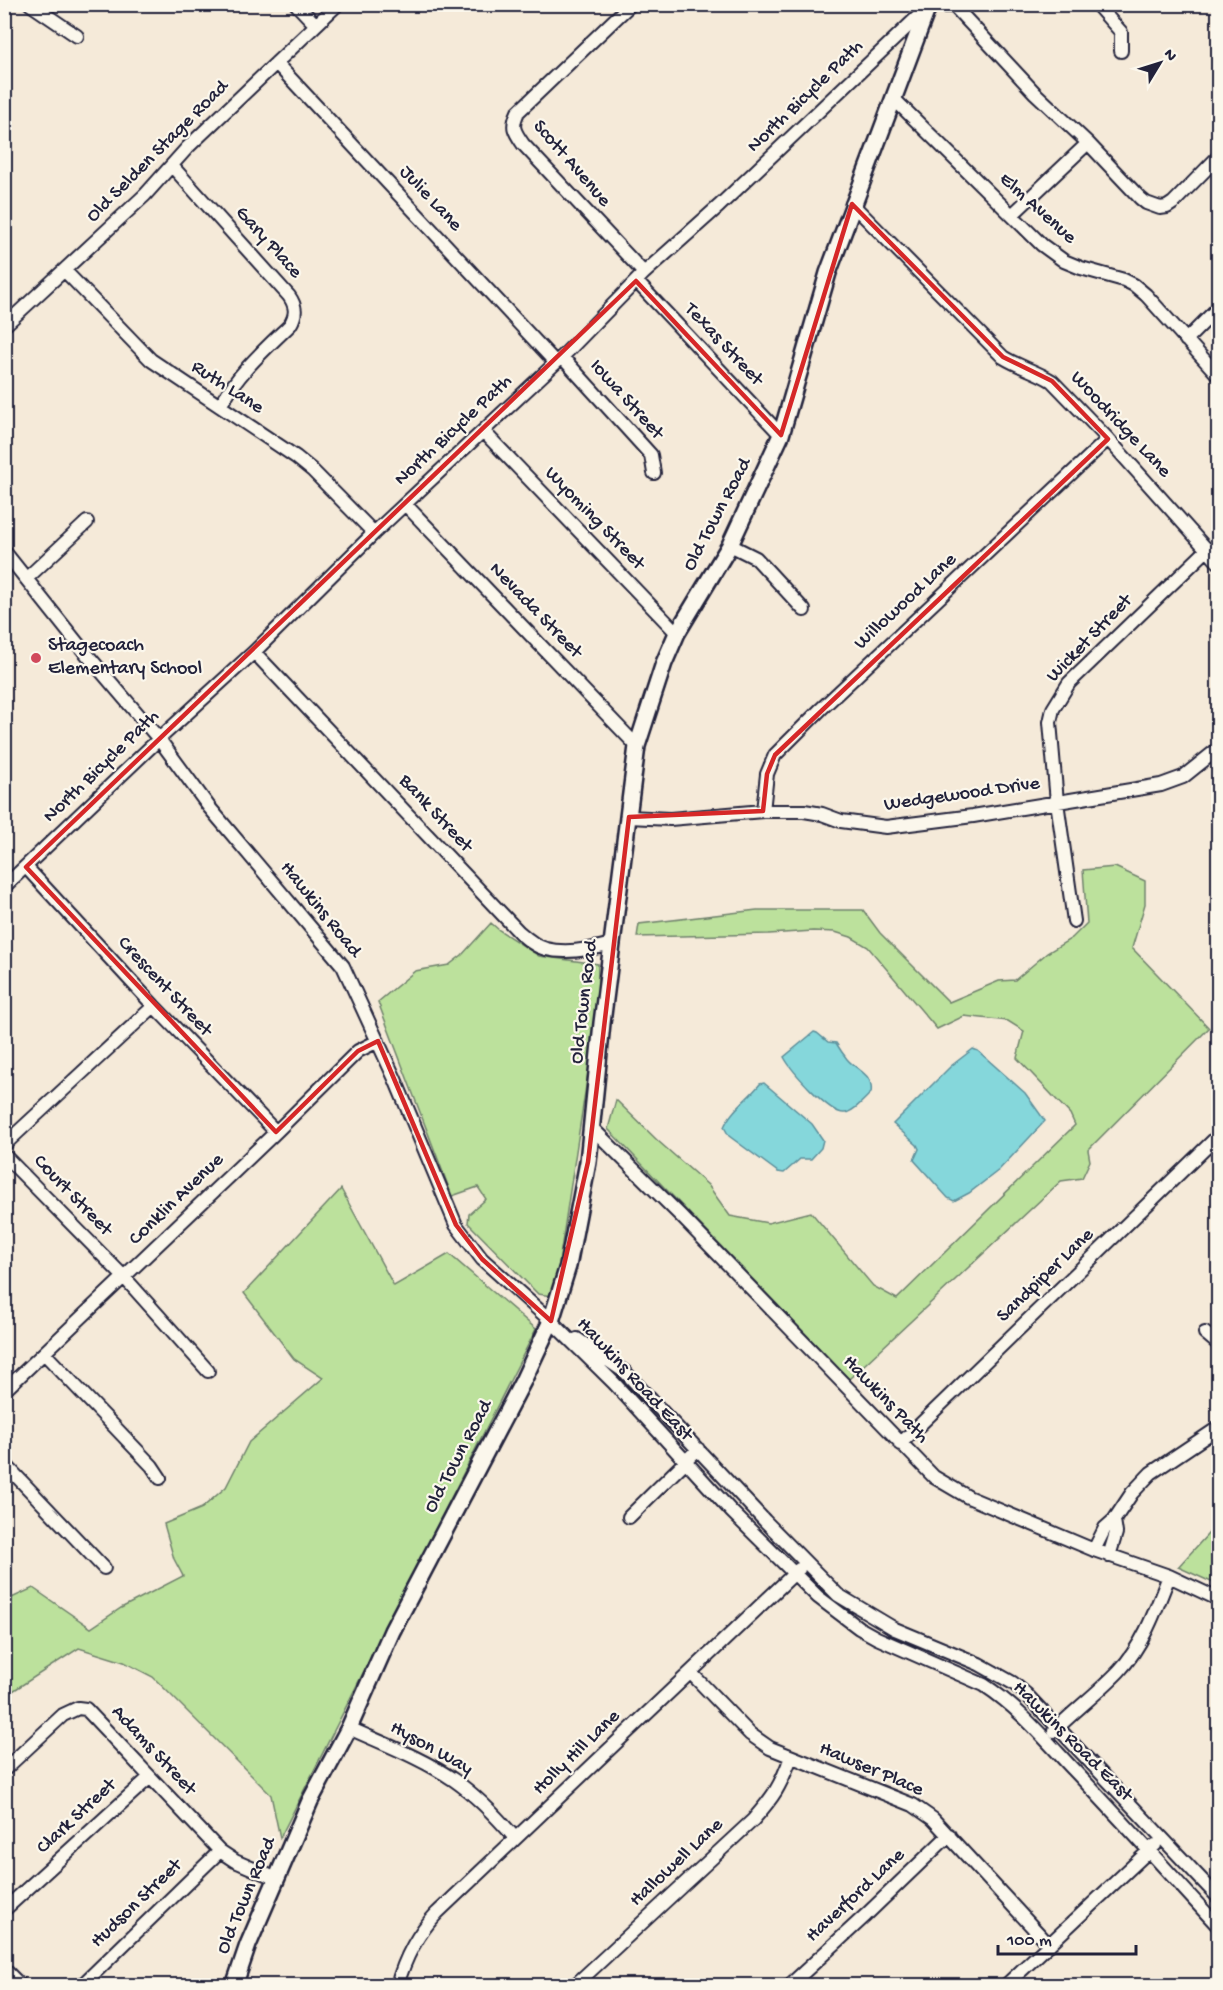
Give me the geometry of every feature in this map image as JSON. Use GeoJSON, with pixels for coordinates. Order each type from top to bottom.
{"type":"FeatureCollection","features":[{"type":"Feature","properties":{"kind":"main road","name":"Old Town Road"},"geometry":{"type":"LineString","coordinates":[[234,1986],[310,1802],[349,1728],[392,1631],[523,1381],[551,1321],[568,1266],[586,1171],[602,1023],[638,746],[664,663],[677,633],[730,545],[781,435],[828,273],[852,204],[929,5]]}},
{"type":"Feature","properties":{"kind":"street"},"geometry":{"type":"LineString","coordinates":[[30,4],[77,36]]}},
{"type":"Feature","properties":{"kind":"street"},"geometry":{"type":"LineString","coordinates":[[296,4],[316,26]]}},
{"type":"Feature","properties":{"kind":"street","name":"Old Selden Stage Road"},"geometry":{"type":"LineString","coordinates":[[4,326],[145,195],[188,147],[338,4]]}},
{"type":"Feature","properties":{"kind":"street","name":"Scott Avenue"},"geometry":{"type":"LineString","coordinates":[[631,4],[518,112],[513,122],[515,133],[523,144],[640,277]]}},
{"type":"Feature","properties":{"kind":"street"},"geometry":{"type":"LineString","coordinates":[[1096,4],[1121,32],[1121,51]]}},
{"type":"Feature","properties":{"kind":"street"},"geometry":{"type":"LineString","coordinates":[[929,5],[954,6],[1035,93],[1088,143],[1146,204],[1160,208],[1167,207],[1218,157]]}},
{"type":"Feature","properties":{"kind":"street","name":"North Bicycle Path"},"geometry":{"type":"LineString","coordinates":[[4,887],[254,652],[374,533],[559,360],[640,277],[719,206],[929,5]]}},
{"type":"Feature","properties":{"kind":"street"},"geometry":{"type":"LineString","coordinates":[[888,46],[896,48],[907,61]]}},
{"type":"Feature","properties":{"kind":"street","name":"Julie Lane"},"geometry":{"type":"LineString","coordinates":[[276,63],[559,360]]}},
{"type":"Feature","properties":{"kind":"street","name":"Elm Avenue"},"geometry":{"type":"LineString","coordinates":[[893,98],[1042,245],[1064,261],[1134,285],[1146,295],[1218,375]]}},
{"type":"Feature","properties":{"kind":"street"},"geometry":{"type":"LineString","coordinates":[[1012,215],[1088,143]]}},
{"type":"Feature","properties":{"kind":"street","name":"Gary Place"},"geometry":{"type":"LineString","coordinates":[[172,166],[289,296],[296,308],[290,325],[231,386],[220,406]]}},
{"type":"Feature","properties":{"kind":"street","name":"Woodridge Lane"},"geometry":{"type":"LineString","coordinates":[[852,204],[1003,357],[1017,366],[1041,374],[1052,381],[1108,439],[1218,562]]}},
{"type":"Feature","properties":{"kind":"street","name":"Ruth Lane"},"geometry":{"type":"LineString","coordinates":[[64,270],[150,360],[296,457],[312,470],[374,533]]}},
{"type":"Feature","properties":{"kind":"street","name":"Texas Street"},"geometry":{"type":"LineString","coordinates":[[640,277],[781,435]]}},
{"type":"Feature","properties":{"kind":"street"},"geometry":{"type":"LineString","coordinates":[[1186,340],[1218,308]]}},
{"type":"Feature","properties":{"kind":"street","name":"Iowa Street"},"geometry":{"type":"LineString","coordinates":[[559,360],[651,455],[654,473]]}},
{"type":"Feature","properties":{"kind":"street","name":"Wyoming Street"},"geometry":{"type":"LineString","coordinates":[[483,431],[677,633]]}},
{"type":"Feature","properties":{"kind":"street","name":"Willowood Lane"},"geometry":{"type":"LineString","coordinates":[[763,812],[767,774],[775,755],[1108,439]]}},
{"type":"Feature","properties":{"kind":"street","name":"Nevada Street"},"geometry":{"type":"LineString","coordinates":[[405,504],[638,746]]}},
{"type":"Feature","properties":{"kind":"street"},"geometry":{"type":"LineString","coordinates":[[27,578],[87,522]]}},
{"type":"Feature","properties":{"kind":"street"},"geometry":{"type":"LineString","coordinates":[[730,545],[756,558],[804,610]]}},
{"type":"Feature","properties":{"kind":"street","name":"Wicket Street"},"geometry":{"type":"LineString","coordinates":[[1074,921],[1057,802],[1050,722],[1053,710],[1069,683],[1208,549]]}},
{"type":"Feature","properties":{"kind":"street","name":"Hawkins Road"},"geometry":{"type":"LineString","coordinates":[[4,551],[78,644],[159,739],[209,807],[343,966],[378,1041],[456,1225],[482,1259],[551,1321]]}},
{"type":"Feature","properties":{"kind":"street","name":"Bank Street"},"geometry":{"type":"LineString","coordinates":[[254,652],[531,942],[547,950],[567,951],[612,944]]}},
{"type":"Feature","properties":{"kind":"street","name":"Wedgewood Drive"},"geometry":{"type":"LineString","coordinates":[[629,817],[670,819],[804,811],[841,821],[886,827],[1161,785],[1183,777],[1218,749]]}},
{"type":"Feature","properties":{"kind":"street","name":"Crescent Street"},"geometry":{"type":"LineString","coordinates":[[26,867],[154,1006],[276,1132]]}},
{"type":"Feature","properties":{"kind":"street"},"geometry":{"type":"LineString","coordinates":[[4,1145],[154,1006]]}},
{"type":"Feature","properties":{"kind":"street","name":"Conklin Avenue"},"geometry":{"type":"LineString","coordinates":[[4,1391],[358,1051],[378,1041]]}},
{"type":"Feature","properties":{"kind":"street","name":"Hawkins Path"},"geometry":{"type":"LineString","coordinates":[[592,1128],[681,1216],[934,1477],[969,1497],[1109,1556],[1169,1576],[1218,1599]]}},
{"type":"Feature","properties":{"kind":"street","name":"Sandpiper Lane"},"geometry":{"type":"LineString","coordinates":[[900,1444],[1218,1136]]}},
{"type":"Feature","properties":{"kind":"street","name":"Court Street"},"geometry":{"type":"LineString","coordinates":[[4,1155],[124,1277],[208,1371]]}},
{"type":"Feature","properties":{"kind":"street","name":"Hawkins Road East"},"geometry":{"type":"LineString","coordinates":[[551,1321],[625,1372],[838,1595],[895,1629],[962,1656],[1013,1683],[1026,1694],[1218,1897]]}},
{"type":"Feature","properties":{"kind":"street","name":"Hawkins Road East"},"geometry":{"type":"LineString","coordinates":[[551,1321],[614,1383],[686,1463],[794,1575],[831,1608],[859,1628],[984,1685],[1000,1696],[1046,1740],[1218,1926]]}},
{"type":"Feature","properties":{"kind":"street"},"geometry":{"type":"LineString","coordinates":[[1205,1333],[1218,1344]]}},
{"type":"Feature","properties":{"kind":"street"},"geometry":{"type":"LineString","coordinates":[[44,1353],[153,1466],[160,1478]]}},
{"type":"Feature","properties":{"kind":"street"},"geometry":{"type":"LineString","coordinates":[[1094,1550],[1105,1528],[1151,1473],[1218,1428]]}},
{"type":"Feature","properties":{"kind":"street"},"geometry":{"type":"LineString","coordinates":[[629,1517],[698,1449]]}},
{"type":"Feature","properties":{"kind":"street"},"geometry":{"type":"LineString","coordinates":[[4,1463],[104,1568]]}},
{"type":"Feature","properties":{"kind":"street"},"geometry":{"type":"LineString","coordinates":[[1109,1556],[1116,1533],[1114,1520]]}},
{"type":"Feature","properties":{"kind":"street","name":"Holly Hill Lane"},"geometry":{"type":"LineString","coordinates":[[397,1986],[411,1948],[423,1928],[805,1563]]}},
{"type":"Feature","properties":{"kind":"street"},"geometry":{"type":"LineString","coordinates":[[1046,1740],[1058,1726],[1119,1671],[1135,1651],[1150,1624],[1169,1576]]}},
{"type":"Feature","properties":{"kind":"street","name":"Hawser Place"},"geometry":{"type":"LineString","coordinates":[[690,1673],[750,1734],[770,1748],[913,1805],[933,1819],[1049,1945]]}},
{"type":"Feature","properties":{"kind":"street","name":"Adams Street"},"geometry":{"type":"LineString","coordinates":[[4,1770],[63,1715],[78,1708],[86,1709],[220,1851],[235,1861],[277,1879]]}},
{"type":"Feature","properties":{"kind":"street","name":"Hyson Way"},"geometry":{"type":"LineString","coordinates":[[349,1728],[455,1781],[499,1819],[515,1838]]}},
{"type":"Feature","properties":{"kind":"street","name":"Hallowell Lane"},"geometry":{"type":"LineString","coordinates":[[574,1986],[753,1820],[774,1797],[791,1757]]}},
{"type":"Feature","properties":{"kind":"street","name":"Clark Street"},"geometry":{"type":"LineString","coordinates":[[4,1910],[150,1777]]}},
{"type":"Feature","properties":{"kind":"street","name":"Haverford Lane"},"geometry":{"type":"LineString","coordinates":[[789,1986],[949,1835]]}},
{"type":"Feature","properties":{"kind":"street"},"geometry":{"type":"LineString","coordinates":[[1005,1986],[1162,1838]]}},
{"type":"Feature","properties":{"kind":"street","name":"Hudson Street"},"geometry":{"type":"LineString","coordinates":[[81,1986],[220,1851]]}},
{"type":"Feature","properties":{"kind":"street"},"geometry":{"type":"LineString","coordinates":[[4,1969],[21,1986]]}},
{"type":"Feature","properties":{"kind":"highlighted area"},"geometry":{"type":"Polygon","coordinates":[[[852,204],[1003,357],[1052,381],[1108,439],[775,755],[767,774],[763,811],[629,817],[588,1162],[551,1321],[482,1259],[456,1225],[378,1041],[358,1051],[276,1132],[26,867],[636,281],[781,435],[852,204]]]}},
{"type":"Feature","properties":{"kind":"green space"},"geometry":{"type":"Polygon","coordinates":[[[1115,867],[1145,881],[1145,904],[1132,948],[1209,1028],[1088,1150],[1090,1161],[1082,1178],[1061,1181],[849,1379],[608,1129],[616,1100],[708,1185],[730,1216],[768,1223],[811,1212],[873,1286],[897,1299],[1075,1125],[1070,1114],[1017,1058],[1024,1031],[1008,1021],[964,1016],[937,1029],[868,947],[851,937],[835,932],[813,931],[637,937],[639,924],[757,910],[863,910],[880,933],[949,1002],[999,981],[1015,980],[1047,953],[1072,938],[1087,923],[1083,870],[1115,867]]]}},
{"type":"Feature","properties":{"kind":"green space"},"geometry":{"type":"Polygon","coordinates":[[[491,923],[539,956],[598,964],[597,1014],[555,1289],[552,1296],[538,1294],[468,1223],[469,1214],[486,1199],[478,1187],[452,1196],[378,1002],[415,971],[449,965],[462,955],[491,923]]]}},
{"type":"Feature","properties":{"kind":"green space"},"geometry":{"type":"Polygon","coordinates":[[[341,1189],[394,1286],[449,1254],[536,1329],[280,1838],[271,1795],[153,1677],[124,1662],[79,1648],[5,1696],[5,1601],[33,1588],[91,1628],[121,1608],[183,1576],[174,1559],[164,1524],[202,1508],[226,1487],[249,1442],[323,1378],[294,1359],[244,1293],[341,1189]]]}},
{"type":"Feature","properties":{"kind":"green space"},"geometry":{"type":"Polygon","coordinates":[[[1218,1523],[1218,1585],[1178,1567],[1218,1523]]]}},
{"type":"Feature","properties":{"kind":"water"},"geometry":{"type":"Polygon","coordinates":[[[814,1032],[828,1042],[836,1043],[847,1059],[870,1081],[871,1093],[848,1112],[838,1112],[821,1100],[794,1072],[784,1057],[814,1032]]]}},
{"type":"Feature","properties":{"kind":"water"},"geometry":{"type":"Polygon","coordinates":[[[973,1049],[1025,1093],[1045,1121],[999,1170],[969,1193],[954,1201],[948,1198],[914,1160],[919,1149],[917,1145],[893,1124],[951,1066],[973,1049]]]}},
{"type":"Feature","properties":{"kind":"water"},"geometry":{"type":"Polygon","coordinates":[[[764,1083],[812,1124],[823,1140],[821,1148],[811,1159],[800,1159],[784,1173],[778,1172],[729,1136],[724,1127],[736,1110],[760,1084],[764,1083]]]}},
{"type":"Feature","properties":{"kind":"place","name":"Stagecoach Elementary School"},"geometry":{"type":"Point","coordinates":[36,658]}}]}
